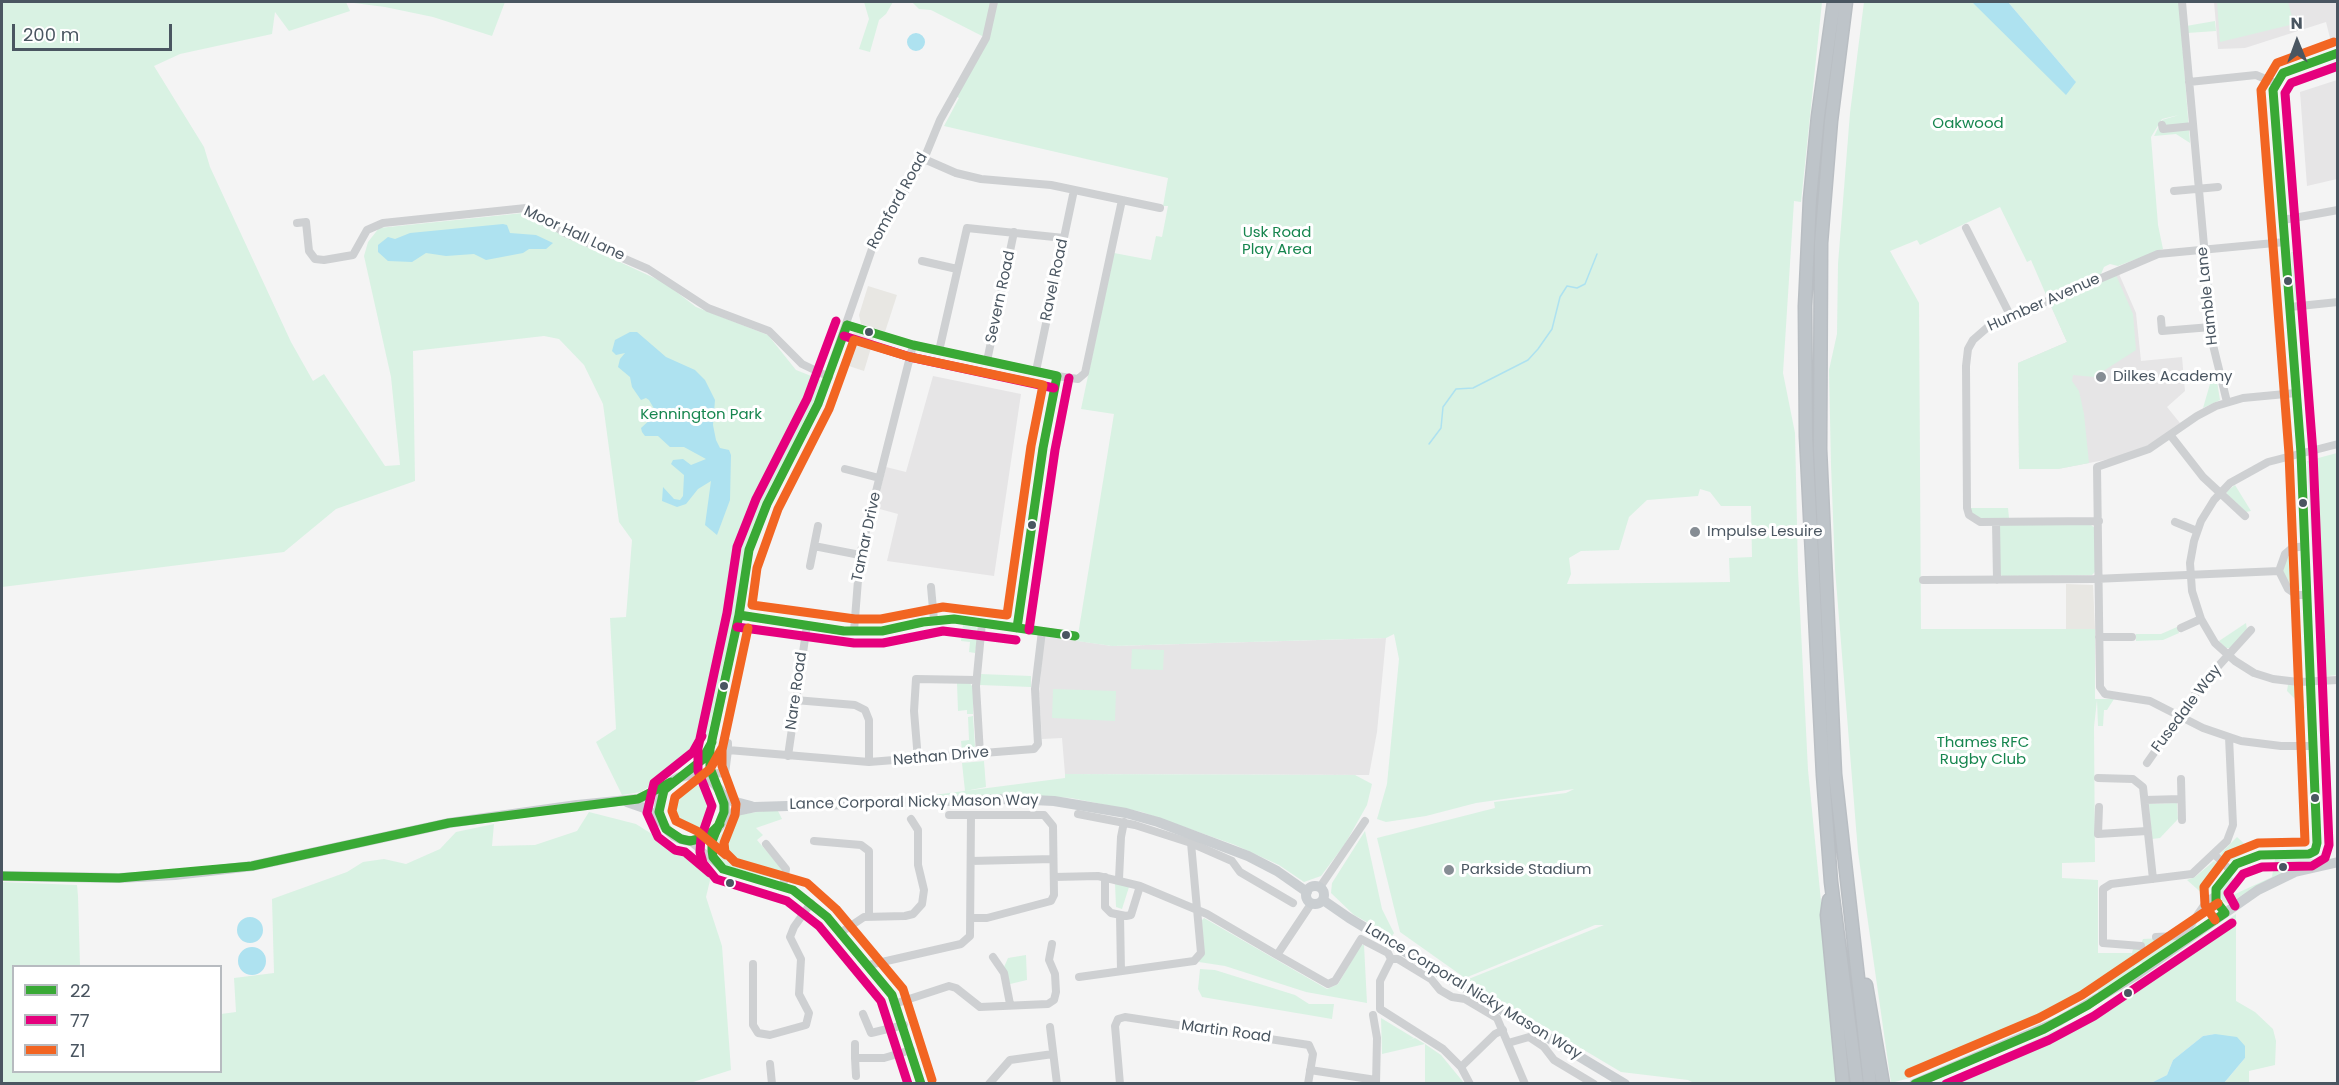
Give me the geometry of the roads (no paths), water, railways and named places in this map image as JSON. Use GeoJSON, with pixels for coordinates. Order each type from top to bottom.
{"type":"FeatureCollection","features":[{"type":"Feature","properties":{"kind":"highway"},"geometry":{"type":"LineString","coordinates":[[1834,2],[1813,164],[1805,333],[1812,592],[1832,882],[1857,1083]]}},
{"type":"Feature","properties":{"kind":"highway"},"geometry":{"type":"LineString","coordinates":[[1846,2],[1827,152],[1819,279],[1820,449],[1830,674],[1841,842],[1870,1083]]}},
{"type":"Feature","properties":{"kind":"highway"},"geometry":{"type":"LineString","coordinates":[[1830,674],[1854,891],[1872,1023],[1883,1083]]}},
{"type":"Feature","properties":{"kind":"highway"},"geometry":{"type":"LineString","coordinates":[[1832,882],[1827,915],[1844,1083]]}},
{"type":"Feature","properties":{"kind":"highway"},"geometry":{"type":"LineString","coordinates":[[1841,960],[1849,1083]]}},
{"type":"Feature","properties":{"kind":"highway"},"geometry":{"type":"LineString","coordinates":[[1863,1023],[1878,1083]]}},
{"type":"Feature","properties":{"kind":"main road"},"geometry":{"type":"LineString","coordinates":[[2,876],[107,878],[203,872],[273,861],[459,821],[645,797],[681,777],[700,777],[717,783],[724,804],[723,820],[716,831],[707,837],[690,841],[672,835],[647,809],[624,801]]}},
{"type":"Feature","properties":{"kind":"main road","name":"Lance Corporal Nicky Mason Way"},"geometry":{"type":"LineString","coordinates":[[717,783],[732,801],[754,807]]}},
{"type":"Feature","properties":{"kind":"main road"},"geometry":{"type":"LineString","coordinates":[[662,823],[659,804],[668,785]]}},
{"type":"Feature","properties":{"kind":"main road","name":"Lance Corporal Nicky Mason Way"},"geometry":{"type":"LineString","coordinates":[[723,820],[736,811],[754,807],[1012,799],[1089,806],[1158,822],[1248,856],[1277,871],[1307,891]]}},
{"type":"Feature","properties":{"kind":"main road"},"geometry":{"type":"LineString","coordinates":[[1914,1083],[2028,1036],[2078,1011],[2135,976],[2225,913],[2283,877],[2337,862]]}},
{"type":"Feature","properties":{"kind":"main road"},"geometry":{"type":"LineString","coordinates":[[1314,886],[1320,887],[1324,891],[1323,900],[1319,904],[1311,904],[1306,897],[1307,891],[1314,886]]}},
{"type":"Feature","properties":{"kind":"main road","name":"Lance Corporal Nicky Mason Way"},"geometry":{"type":"LineString","coordinates":[[1323,900],[1349,918],[1453,978],[1624,1083]]}},
{"type":"Feature","properties":{"kind":"street","name":"Romford Road"},"geometry":{"type":"LineString","coordinates":[[717,783],[710,768],[710,748],[739,615],[745,565],[757,526],[810,422],[829,377],[847,325],[853,297],[873,246],[924,159],[940,120],[986,38],[994,2]]}},
{"type":"Feature","properties":{"kind":"street","name":"Hamble Lane"},"geometry":{"type":"LineString","coordinates":[[2182,2],[2211,327],[2217,365],[2227,402]]}},
{"type":"Feature","properties":{"kind":"street"},"geometry":{"type":"LineString","coordinates":[[2156,938],[2185,933],[2207,901],[2215,896],[2218,884],[2230,870],[2254,856],[2313,853],[2318,843],[2301,453],[2274,105],[2275,82],[2283,72],[2337,53]]}},
{"type":"Feature","properties":{"kind":"street"},"geometry":{"type":"LineString","coordinates":[[2189,82],[2256,75],[2275,82]]}},
{"type":"Feature","properties":{"kind":"street"},"geometry":{"type":"LineString","coordinates":[[2163,129],[2193,126]]}},
{"type":"Feature","properties":{"kind":"street"},"geometry":{"type":"LineString","coordinates":[[924,159],[956,173],[981,179],[1074,190],[1160,208]]}},
{"type":"Feature","properties":{"kind":"street"},"geometry":{"type":"LineString","coordinates":[[2174,190],[2218,186]]}},
{"type":"Feature","properties":{"kind":"street","name":"Ravel Road"},"geometry":{"type":"LineString","coordinates":[[1035,371],[1074,190]]}},
{"type":"Feature","properties":{"kind":"street"},"geometry":{"type":"LineString","coordinates":[[847,325],[913,345],[1077,379],[1085,373],[1122,200]]}},
{"type":"Feature","properties":{"kind":"street","name":"Moor Hall Lane"},"geometry":{"type":"LineString","coordinates":[[297,223],[306,222],[309,251],[315,259],[324,260],[353,255],[362,236],[374,226],[526,208],[565,233],[648,269],[708,308],[768,331],[802,364],[829,377]]}},
{"type":"Feature","properties":{"kind":"street"},"geometry":{"type":"LineString","coordinates":[[2283,220],[2337,210]]}},
{"type":"Feature","properties":{"kind":"street"},"geometry":{"type":"LineString","coordinates":[[939,351],[967,228],[1064,238]]}},
{"type":"Feature","properties":{"kind":"street"},"geometry":{"type":"LineString","coordinates":[[1966,228],[2011,317]]}},
{"type":"Feature","properties":{"kind":"street","name":"Severn Road"},"geometry":{"type":"LineString","coordinates":[[987,362],[1014,232]]}},
{"type":"Feature","properties":{"kind":"street","name":"Humber Avenue"},"geometry":{"type":"LineString","coordinates":[[2099,521],[1996,522],[1975,520],[1966,508],[1966,354],[1977,334],[2011,317],[2158,254],[2285,242]]}},
{"type":"Feature","properties":{"kind":"street"},"geometry":{"type":"LineString","coordinates":[[922,261],[957,269]]}},
{"type":"Feature","properties":{"kind":"street"},"geometry":{"type":"LineString","coordinates":[[2290,307],[2337,302]]}},
{"type":"Feature","properties":{"kind":"street"},"geometry":{"type":"LineString","coordinates":[[2161,319],[2162,331],[2211,327]]}},
{"type":"Feature","properties":{"kind":"street","name":"Tamar Drive"},"geometry":{"type":"LineString","coordinates":[[854,631],[860,555],[913,345]]}},
{"type":"Feature","properties":{"kind":"street"},"geometry":{"type":"LineString","coordinates":[[1017,628],[1043,448],[1057,376]]}},
{"type":"Feature","properties":{"kind":"street"},"geometry":{"type":"LineString","coordinates":[[2296,393],[2227,402],[2197,416],[2171,436],[2137,454],[2097,467],[2100,687],[2103,693],[2150,701],[2203,728],[2229,737],[2265,745],[2313,746]]}},
{"type":"Feature","properties":{"kind":"street"},"geometry":{"type":"LineString","coordinates":[[2171,436],[2220,493],[2245,516]]}},
{"type":"Feature","properties":{"kind":"street"},"geometry":{"type":"LineString","coordinates":[[2337,444],[2254,468],[2220,493],[2197,531],[2191,555],[2190,575],[2194,599],[2201,619],[2215,643],[2227,655],[2264,677],[2310,682],[2337,680]]}},
{"type":"Feature","properties":{"kind":"street","name":"Tamar Drive"},"geometry":{"type":"LineString","coordinates":[[845,469],[879,478]]}},
{"type":"Feature","properties":{"kind":"street"},"geometry":{"type":"LineString","coordinates":[[1996,522],[1997,580]]}},
{"type":"Feature","properties":{"kind":"street"},"geometry":{"type":"LineString","coordinates":[[2175,522],[2197,531]]}},
{"type":"Feature","properties":{"kind":"street"},"geometry":{"type":"LineString","coordinates":[[810,566],[818,526]]}},
{"type":"Feature","properties":{"kind":"street"},"geometry":{"type":"LineString","coordinates":[[814,546],[860,555]]}},
{"type":"Feature","properties":{"kind":"street"},"geometry":{"type":"LineString","coordinates":[[2305,546],[2292,548],[2285,554],[2279,572],[2288,589],[2297,595],[2307,595]]}},
{"type":"Feature","properties":{"kind":"street"},"geometry":{"type":"LineString","coordinates":[[1923,580],[2098,579],[2279,572]]}},
{"type":"Feature","properties":{"kind":"street"},"geometry":{"type":"LineString","coordinates":[[931,587],[934,620]]}},
{"type":"Feature","properties":{"kind":"street"},"geometry":{"type":"LineString","coordinates":[[739,615],[854,631],[882,631],[934,620],[982,623],[1075,636]]}},
{"type":"Feature","properties":{"kind":"street"},"geometry":{"type":"LineString","coordinates":[[2181,628],[2201,619]]}},
{"type":"Feature","properties":{"kind":"street"},"geometry":{"type":"LineString","coordinates":[[980,754],[976,680],[982,623]]}},
{"type":"Feature","properties":{"kind":"street","name":"Nare Road"},"geometry":{"type":"LineString","coordinates":[[788,756],[807,625]]}},
{"type":"Feature","properties":{"kind":"street","name":"Fusedale Way"},"geometry":{"type":"LineString","coordinates":[[2147,763],[2227,655],[2251,630]]}},
{"type":"Feature","properties":{"kind":"street","name":"Nethan Drive"},"geometry":{"type":"LineString","coordinates":[[717,783],[725,774],[728,746],[788,756],[869,762],[918,760],[1037,747],[1035,688],[1041,632]]}},
{"type":"Feature","properties":{"kind":"street"},"geometry":{"type":"LineString","coordinates":[[2099,638],[2132,637]]}},
{"type":"Feature","properties":{"kind":"street"},"geometry":{"type":"LineString","coordinates":[[918,760],[914,711],[916,679],[976,680]]}},
{"type":"Feature","properties":{"kind":"street"},"geometry":{"type":"LineString","coordinates":[[795,700],[855,705],[865,710],[869,720],[869,762]]}},
{"type":"Feature","properties":{"kind":"street"},"geometry":{"type":"LineString","coordinates":[[2141,946],[2103,944],[2102,893],[2105,886],[2111,884],[2192,874],[2227,841],[2232,830],[2229,737]]}},
{"type":"Feature","properties":{"kind":"street"},"geometry":{"type":"LineString","coordinates":[[681,777],[702,760],[710,748]]}},
{"type":"Feature","properties":{"kind":"street"},"geometry":{"type":"LineString","coordinates":[[2097,778],[2133,779],[2143,787],[2154,879]]}},
{"type":"Feature","properties":{"kind":"street"},"geometry":{"type":"LineString","coordinates":[[2181,779],[2182,820]]}},
{"type":"Feature","properties":{"kind":"street"},"geometry":{"type":"LineString","coordinates":[[2145,800],[2181,800]]}},
{"type":"Feature","properties":{"kind":"street"},"geometry":{"type":"LineString","coordinates":[[2099,807],[2098,834],[2147,831]]}},
{"type":"Feature","properties":{"kind":"street"},"geometry":{"type":"LineString","coordinates":[[1078,814],[1124,822],[1191,843],[1232,861],[1240,872],[1293,903]]}},
{"type":"Feature","properties":{"kind":"street"},"geometry":{"type":"LineString","coordinates":[[948,815],[1048,817],[1053,826],[1054,895],[1047,904],[987,918],[971,918]]}},
{"type":"Feature","properties":{"kind":"street"},"geometry":{"type":"LineString","coordinates":[[868,965],[961,944],[970,936],[971,815]]}},
{"type":"Feature","properties":{"kind":"street"},"geometry":{"type":"LineString","coordinates":[[840,933],[857,919],[869,916],[905,916],[917,909],[924,898],[918,865],[918,830],[911,819]]}},
{"type":"Feature","properties":{"kind":"street"},"geometry":{"type":"LineString","coordinates":[[1320,887],[1365,821]]}},
{"type":"Feature","properties":{"kind":"street"},"geometry":{"type":"LineString","coordinates":[[1119,879],[1120,843],[1124,822]]}},
{"type":"Feature","properties":{"kind":"street"},"geometry":{"type":"LineString","coordinates":[[713,858],[712,845],[716,831]]}},
{"type":"Feature","properties":{"kind":"street"},"geometry":{"type":"LineString","coordinates":[[690,841],[729,873],[801,894],[840,933],[897,1003],[921,1083]]}},
{"type":"Feature","properties":{"kind":"street"},"geometry":{"type":"LineString","coordinates":[[814,841],[861,845],[869,851],[869,916]]}},
{"type":"Feature","properties":{"kind":"street"},"geometry":{"type":"LineString","coordinates":[[1079,977],[1197,960],[1201,954],[1191,843]]}},
{"type":"Feature","properties":{"kind":"street"},"geometry":{"type":"LineString","coordinates":[[766,844],[786,869],[783,887]]}},
{"type":"Feature","properties":{"kind":"street"},"geometry":{"type":"LineString","coordinates":[[2214,854],[2230,870]]}},
{"type":"Feature","properties":{"kind":"street"},"geometry":{"type":"LineString","coordinates":[[971,861],[1053,860]]}},
{"type":"Feature","properties":{"kind":"street"},"geometry":{"type":"LineString","coordinates":[[1054,877],[1105,877],[1140,886],[1196,909],[1330,984],[1359,941],[1366,940],[1388,953],[1391,958]]}},
{"type":"Feature","properties":{"kind":"street"},"geometry":{"type":"LineString","coordinates":[[1105,877],[1106,910],[1120,915],[1131,915],[1140,886]]}},
{"type":"Feature","properties":{"kind":"street"},"geometry":{"type":"LineString","coordinates":[[2215,896],[2225,913]]}},
{"type":"Feature","properties":{"kind":"street"},"geometry":{"type":"LineString","coordinates":[[753,964],[753,1025],[758,1033],[770,1035],[806,1024],[809,1013],[799,994],[801,958],[790,937],[794,927],[811,903]]}},
{"type":"Feature","properties":{"kind":"street"},"geometry":{"type":"LineString","coordinates":[[1277,955],[1311,904]]}},
{"type":"Feature","properties":{"kind":"street"},"geometry":{"type":"LineString","coordinates":[[1120,915],[1121,971]]}},
{"type":"Feature","properties":{"kind":"street"},"geometry":{"type":"LineString","coordinates":[[897,1003],[949,986],[956,988],[980,1007],[1010,1004],[1044,1005],[1054,1000],[1054,974],[1049,960],[1052,944]]}},
{"type":"Feature","properties":{"kind":"street"},"geometry":{"type":"LineString","coordinates":[[993,957],[1005,976],[1010,1004]]}},
{"type":"Feature","properties":{"kind":"street"},"geometry":{"type":"LineString","coordinates":[[1391,958],[1398,959],[1431,979],[1440,990],[1452,997],[1465,999],[1497,1018],[1525,1083]]}},
{"type":"Feature","properties":{"kind":"street"},"geometry":{"type":"LineString","coordinates":[[1391,958],[1380,981],[1380,1009],[1443,1049],[1461,1067],[1470,1083]]}},
{"type":"Feature","properties":{"kind":"street"},"geometry":{"type":"LineString","coordinates":[[863,1014],[871,1033],[904,1025]]}},
{"type":"Feature","properties":{"kind":"street"},"geometry":{"type":"LineString","coordinates":[[1308,1083],[1310,1070],[1376,1082],[1377,1038],[1372,1015]]}},
{"type":"Feature","properties":{"kind":"street","name":"Martin Road"},"geometry":{"type":"LineString","coordinates":[[1120,1083],[1115,1026],[1118,1019],[1125,1017],[1305,1044],[1313,1051],[1310,1070]]}},
{"type":"Feature","properties":{"kind":"street"},"geometry":{"type":"LineString","coordinates":[[1050,1028],[1057,1083]]}},
{"type":"Feature","properties":{"kind":"street"},"geometry":{"type":"LineString","coordinates":[[1461,1067],[1495,1034],[1503,1030]]}},
{"type":"Feature","properties":{"kind":"street"},"geometry":{"type":"LineString","coordinates":[[1508,1043],[1529,1037],[1544,1047],[1554,1060],[1594,1083]]}},
{"type":"Feature","properties":{"kind":"street"},"geometry":{"type":"LineString","coordinates":[[855,1044],[855,1076]]}},
{"type":"Feature","properties":{"kind":"street"},"geometry":{"type":"LineString","coordinates":[[855,1058],[891,1057],[910,1050]]}},
{"type":"Feature","properties":{"kind":"street"},"geometry":{"type":"LineString","coordinates":[[993,1082],[1010,1060],[1053,1054]]}},
{"type":"Feature","properties":{"kind":"street"},"geometry":{"type":"LineString","coordinates":[[770,1064],[772,1083]]}},
{"type":"Feature","properties":{"kind":"water"},"geometry":{"type":"Polygon","coordinates":[[[1972,2],[2008,2],[2076,82],[2066,95],[1972,2]]]}},
{"type":"Feature","properties":{"kind":"water"},"geometry":{"type":"Polygon","coordinates":[[[912,33],[920,33],[925,38],[923,49],[912,51],[907,46],[907,38],[912,33]]]}},
{"type":"Feature","properties":{"kind":"water"},"geometry":{"type":"Polygon","coordinates":[[[507,225],[510,233],[536,235],[553,243],[546,249],[529,249],[523,253],[486,260],[474,254],[446,256],[426,253],[412,262],[388,261],[378,252],[378,245],[388,237],[395,239],[410,233],[507,225]]]}},
{"type":"Feature","properties":{"kind":"water"},"geometry":{"type":"Polygon","coordinates":[[[630,332],[637,332],[666,357],[695,370],[705,380],[715,400],[713,425],[716,440],[720,448],[729,450],[731,455],[730,500],[717,535],[705,525],[711,481],[698,489],[686,504],[677,507],[662,501],[663,487],[674,499],[680,500],[683,496],[684,475],[671,464],[673,460],[683,459],[691,465],[706,459],[684,447],[670,447],[658,436],[645,436],[642,432],[641,428],[652,418],[660,419],[649,400],[646,398],[641,400],[632,387],[630,377],[618,367],[625,353],[616,355],[612,351],[615,340],[630,332]]]}},
{"type":"Feature","properties":{"kind":"water"},"geometry":{"type":"Polygon","coordinates":[[[250,917],[259,921],[263,930],[259,939],[250,943],[241,939],[237,930],[241,921],[250,917]]]}},
{"type":"Feature","properties":{"kind":"water"},"geometry":{"type":"Polygon","coordinates":[[[252,947],[262,951],[266,961],[262,971],[252,975],[242,971],[238,961],[242,951],[252,947]]]}},
{"type":"Feature","properties":{"kind":"water"},"geometry":{"type":"Polygon","coordinates":[[[2215,1034],[2237,1037],[2245,1046],[2245,1058],[2224,1083],[2151,1083],[2167,1075],[2173,1060],[2203,1036],[2215,1034]]]}},
{"type":"Feature","properties":{"kind":"waterway"},"geometry":{"type":"LineString","coordinates":[[1429,444],[1441,428],[1443,407],[1456,389],[1473,388],[1528,360],[1538,349],[1552,329],[1560,297],[1567,286],[1577,288],[1585,284],[1597,254]]}},
{"type":"Feature","properties":{"kind":"place","name":"Dilkes Academy"},"geometry":{"type":"Point","coordinates":[2101,377]}},
{"type":"Feature","properties":{"kind":"place","name":"Impulse Lesuire"},"geometry":{"type":"Point","coordinates":[1695,532]}},
{"type":"Feature","properties":{"kind":"place","name":"Parkside Stadium"},"geometry":{"type":"Point","coordinates":[1449,870]}},
{"type":"Feature","properties":{"kind":"park label","name":"Oakwood"},"geometry":{"type":"Point","coordinates":[1968,124]}},
{"type":"Feature","properties":{"kind":"park label","name":"Usk Road Play Area"},"geometry":{"type":"Point","coordinates":[1277,242]}},
{"type":"Feature","properties":{"kind":"park label","name":"Kennington Park"},"geometry":{"type":"Point","coordinates":[701,415]}},
{"type":"Feature","properties":{"kind":"park label","name":"Thames RFC Rugby Club"},"geometry":{"type":"Point","coordinates":[1983,752]}}]}
